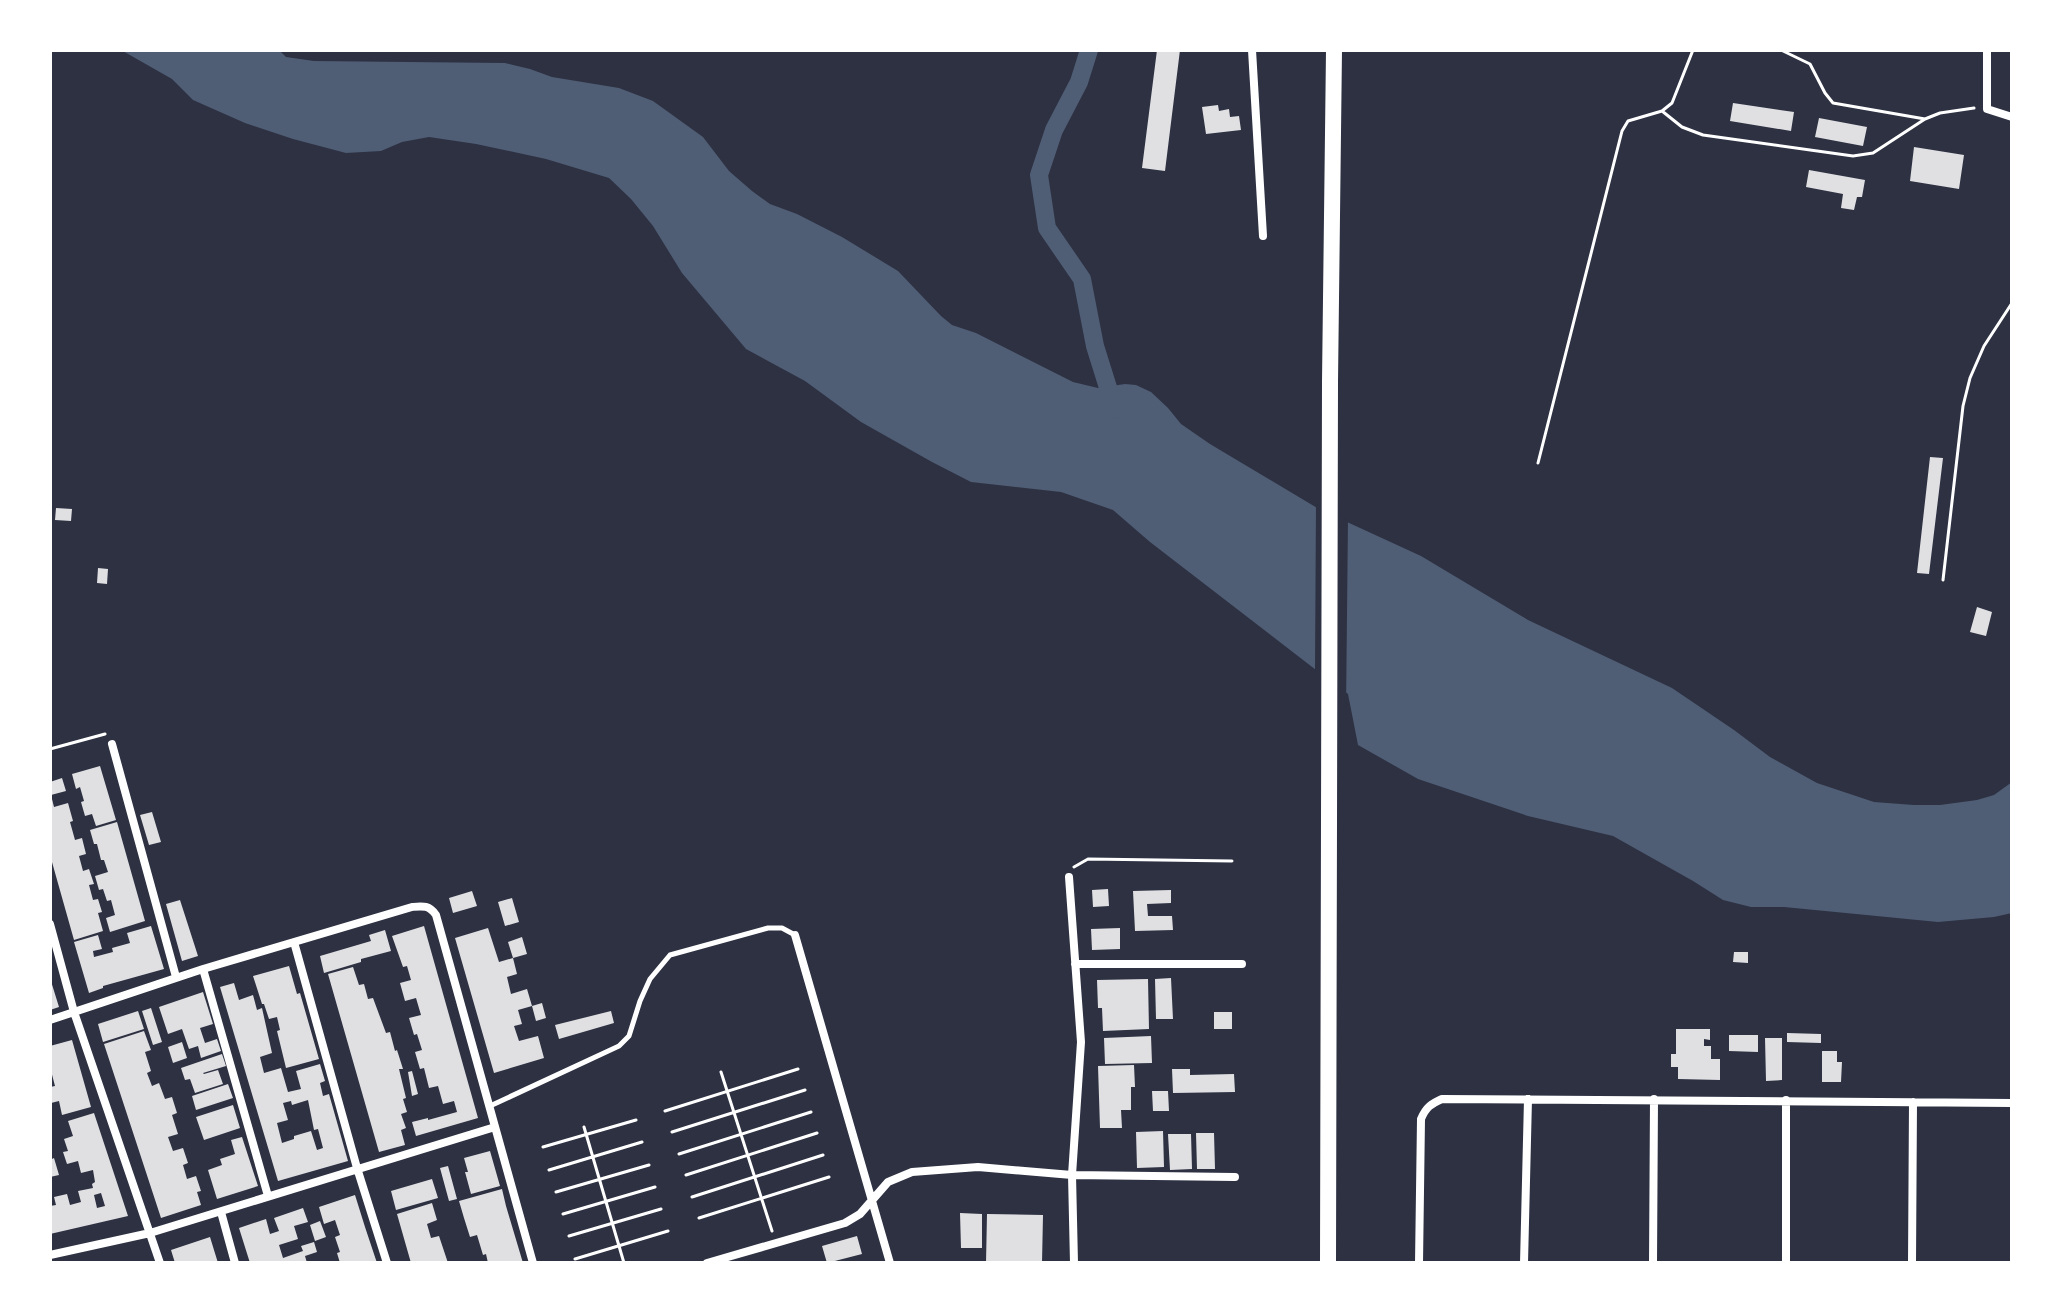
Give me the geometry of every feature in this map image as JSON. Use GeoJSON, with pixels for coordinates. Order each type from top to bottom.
{"type":"FeatureCollection","features":[{"type":"Feature","properties":{"kind":"highway"},"geometry":{"type":"LineString","coordinates":[[1328,1263],[1334,50]]}},
{"type":"Feature","properties":{"kind":"street"},"geometry":{"type":"LineString","coordinates":[[1252,50],[1263,236]]}},
{"type":"Feature","properties":{"kind":"street"},"geometry":{"type":"LineString","coordinates":[[1987,50],[1987,109],[2012,117]]}},
{"type":"Feature","properties":{"kind":"street"},"geometry":{"type":"LineString","coordinates":[[112,744],[176,977]]}},
{"type":"Feature","properties":{"kind":"street"},"geometry":{"type":"LineString","coordinates":[[1069,877],[1081,1042],[1072,1175],[1074,1263]]}},
{"type":"Feature","properties":{"kind":"street"},"geometry":{"type":"LineString","coordinates":[[50,1020],[176,977],[412,907],[431,908],[436,915],[533,1263]]}},
{"type":"Feature","properties":{"kind":"street"},"geometry":{"type":"LineString","coordinates":[[50,924],[74,1012],[160,1263]]}},
{"type":"Feature","properties":{"kind":"street"},"geometry":{"type":"LineString","coordinates":[[795,935],[890,1263]]}},
{"type":"Feature","properties":{"kind":"street"},"geometry":{"type":"LineString","coordinates":[[294,942],[387,1263]]}},
{"type":"Feature","properties":{"kind":"street"},"geometry":{"type":"LineString","coordinates":[[1075,964],[1242,964]]}},
{"type":"Feature","properties":{"kind":"street"},"geometry":{"type":"LineString","coordinates":[[203,969],[268,1196]]}},
{"type":"Feature","properties":{"kind":"street"},"geometry":{"type":"LineString","coordinates":[[1419,1263],[1421,1119],[1430,1104],[1442,1099],[2012,1103]]}},
{"type":"Feature","properties":{"kind":"street"},"geometry":{"type":"LineString","coordinates":[[1524,1263],[1528,1099]]}},
{"type":"Feature","properties":{"kind":"street"},"geometry":{"type":"LineString","coordinates":[[1653,1263],[1654,1099]]}},
{"type":"Feature","properties":{"kind":"street"},"geometry":{"type":"LineString","coordinates":[[1786,1100],[1786,1263]]}},
{"type":"Feature","properties":{"kind":"street"},"geometry":{"type":"LineString","coordinates":[[1912,1263],[1913,1102]]}},
{"type":"Feature","properties":{"kind":"street"},"geometry":{"type":"LineString","coordinates":[[50,1255],[150,1233],[495,1127]]}},
{"type":"Feature","properties":{"kind":"street"},"geometry":{"type":"LineString","coordinates":[[707,1263],[845,1223],[860,1214],[888,1182],[912,1172],[978,1167],[1072,1175],[1235,1177]]}},
{"type":"Feature","properties":{"kind":"street"},"geometry":{"type":"LineString","coordinates":[[221,1212],[235,1263]]}},
{"type":"Feature","properties":{"kind":"lane"},"geometry":{"type":"LineString","coordinates":[[490,1106],[619,1046],[629,1036],[650,979],[670,955],[768,928],[782,928],[795,935]]}},
{"type":"Feature","properties":{"kind":"path"},"geometry":{"type":"LineString","coordinates":[[1538,463],[1622,131],[1628,121],[1662,111],[1672,103],[1693,50]]}},
{"type":"Feature","properties":{"kind":"path"},"geometry":{"type":"LineString","coordinates":[[1781,50],[1810,64],[1833,103],[1925,119]]}},
{"type":"Feature","properties":{"kind":"path"},"geometry":{"type":"LineString","coordinates":[[1662,111],[1682,127],[1703,135],[1853,156],[1873,153],[1925,119],[1940,113],[1965,108],[1987,109]]}},
{"type":"Feature","properties":{"kind":"path"},"geometry":{"type":"LineString","coordinates":[[1943,580],[1963,406],[1970,378],[1984,346],[2012,303]]}},
{"type":"Feature","properties":{"kind":"path"},"geometry":{"type":"LineString","coordinates":[[50,749],[109,733]]}},
{"type":"Feature","properties":{"kind":"path"},"geometry":{"type":"LineString","coordinates":[[1069,877],[1073,867],[1088,859],[1232,861]]}},
{"type":"Feature","properties":{"kind":"path"},"geometry":{"type":"LineString","coordinates":[[665,1111],[798,1069]]}},
{"type":"Feature","properties":{"kind":"path"},"geometry":{"type":"LineString","coordinates":[[721,1072],[776,1243]]}},
{"type":"Feature","properties":{"kind":"path"},"geometry":{"type":"LineString","coordinates":[[672,1132],[805,1090]]}},
{"type":"Feature","properties":{"kind":"path"},"geometry":{"type":"LineString","coordinates":[[679,1154],[811,1112]]}},
{"type":"Feature","properties":{"kind":"path"},"geometry":{"type":"LineString","coordinates":[[543,1147],[636,1120]]}},
{"type":"Feature","properties":{"kind":"path"},"geometry":{"type":"LineString","coordinates":[[584,1127],[624,1263]]}},
{"type":"Feature","properties":{"kind":"path"},"geometry":{"type":"LineString","coordinates":[[686,1175],[817,1133]]}},
{"type":"Feature","properties":{"kind":"path"},"geometry":{"type":"LineString","coordinates":[[549,1170],[642,1142]]}},
{"type":"Feature","properties":{"kind":"path"},"geometry":{"type":"LineString","coordinates":[[692,1197],[823,1155]]}},
{"type":"Feature","properties":{"kind":"path"},"geometry":{"type":"LineString","coordinates":[[556,1192],[649,1165]]}},
{"type":"Feature","properties":{"kind":"path"},"geometry":{"type":"LineString","coordinates":[[699,1218],[829,1177]]}},
{"type":"Feature","properties":{"kind":"path"},"geometry":{"type":"LineString","coordinates":[[563,1214],[655,1187]]}},
{"type":"Feature","properties":{"kind":"path"},"geometry":{"type":"LineString","coordinates":[[569,1236],[661,1209]]}},
{"type":"Feature","properties":{"kind":"path"},"geometry":{"type":"LineString","coordinates":[[575,1259],[668,1231]]}},
{"type":"Feature","properties":{"kind":"water"},"geometry":{"type":"Polygon","coordinates":[[[121,50],[279,50],[286,57],[314,61],[505,63],[552,77],[619,88],[653,101],[703,137],[729,171],[752,191],[770,204],[842,237],[898,271],[952,325],[976,333],[1073,382],[1098,388],[1136,385],[1151,392],[1181,424],[1329,515],[1329,680],[1113,510],[1061,492],[971,482],[861,422],[805,381],[746,349],[682,273],[653,226],[609,178],[546,159],[429,137],[402,142],[381,151],[346,153],[245,123],[193,100],[172,79],[121,50]]]}},
{"type":"Feature","properties":{"kind":"water"},"geometry":{"type":"Polygon","coordinates":[[[1334,516],[1421,556],[1528,620],[1672,688],[1770,757],[1817,783],[1874,802],[1940,805],[1994,795],[2012,782],[2012,913],[1938,922],[1784,907],[1751,907],[1723,900],[1613,836],[1528,816],[1418,779],[1358,745],[1348,694],[1334,683],[1334,516]]]}},
{"type":"Feature","properties":{"kind":"pier"},"geometry":{"type":"Polygon","coordinates":[[[1316,504],[1348,517],[1346,709],[1344,696],[1315,673],[1316,504]]]}},
{"type":"Feature","properties":{"kind":"building"},"geometry":{"type":"Polygon","coordinates":[[[1157,50],[1180,50],[1165,171],[1142,168],[1157,50]]]}},
{"type":"Feature","properties":{"kind":"building"},"geometry":{"type":"Polygon","coordinates":[[[1733,103],[1794,112],[1791,131],[1730,121],[1733,103]]]}},
{"type":"Feature","properties":{"kind":"building"},"geometry":{"type":"Polygon","coordinates":[[[1218,105],[1219,111],[1229,109],[1230,117],[1239,116],[1241,130],[1206,134],[1202,107],[1218,105]]]}},
{"type":"Feature","properties":{"kind":"building"},"geometry":{"type":"Polygon","coordinates":[[[1819,118],[1867,127],[1863,146],[1815,137],[1819,118]]]}},
{"type":"Feature","properties":{"kind":"building"},"geometry":{"type":"Polygon","coordinates":[[[1914,147],[1964,155],[1959,189],[1910,181],[1914,147]]]}},
{"type":"Feature","properties":{"kind":"building"},"geometry":{"type":"Polygon","coordinates":[[[1809,170],[1865,180],[1862,197],[1857,197],[1854,210],[1841,208],[1843,194],[1806,187],[1809,170]]]}},
{"type":"Feature","properties":{"kind":"building"},"geometry":{"type":"Polygon","coordinates":[[[1930,457],[1943,458],[1929,574],[1917,573],[1930,457]]]}},
{"type":"Feature","properties":{"kind":"building"},"geometry":{"type":"Polygon","coordinates":[[[56,508],[72,509],[71,521],[55,520],[56,508]]]}},
{"type":"Feature","properties":{"kind":"building"},"geometry":{"type":"Polygon","coordinates":[[[98,568],[108,569],[107,584],[97,583],[98,568]]]}},
{"type":"Feature","properties":{"kind":"building"},"geometry":{"type":"Polygon","coordinates":[[[1977,607],[1992,612],[1986,636],[1970,632],[1977,607]]]}},
{"type":"Feature","properties":{"kind":"building"},"geometry":{"type":"Polygon","coordinates":[[[100,766],[116,820],[96,826],[92,814],[85,816],[80,787],[76,789],[72,774],[100,766]]]}},
{"type":"Feature","properties":{"kind":"building"},"geometry":{"type":"Polygon","coordinates":[[[62,778],[66,791],[51,795],[54,807],[68,803],[75,840],[82,838],[86,854],[79,856],[83,871],[89,869],[94,884],[89,885],[93,900],[98,899],[102,912],[98,913],[103,931],[74,940],[50,855],[50,782],[62,778]]]}},
{"type":"Feature","properties":{"kind":"building"},"geometry":{"type":"Polygon","coordinates":[[[152,812],[161,842],[149,845],[140,815],[152,812]]]}},
{"type":"Feature","properties":{"kind":"building"},"geometry":{"type":"Polygon","coordinates":[[[117,822],[145,921],[110,932],[106,918],[115,915],[111,900],[107,901],[103,889],[99,890],[95,876],[108,872],[90,830],[117,822]]]}},
{"type":"Feature","properties":{"kind":"building"},"geometry":{"type":"Polygon","coordinates":[[[1108,889],[1109,906],[1093,907],[1092,890],[1108,889]]]}},
{"type":"Feature","properties":{"kind":"building"},"geometry":{"type":"Polygon","coordinates":[[[1171,890],[1171,903],[1147,904],[1148,916],[1172,916],[1173,930],[1135,931],[1133,891],[1171,890]]]}},
{"type":"Feature","properties":{"kind":"building"},"geometry":{"type":"Polygon","coordinates":[[[472,891],[477,906],[453,913],[449,898],[472,891]]]}},
{"type":"Feature","properties":{"kind":"building"},"geometry":{"type":"Polygon","coordinates":[[[512,898],[519,922],[505,926],[498,902],[512,898]]]}},
{"type":"Feature","properties":{"kind":"building"},"geometry":{"type":"Polygon","coordinates":[[[180,900],[198,956],[182,961],[166,904],[180,900]]]}},
{"type":"Feature","properties":{"kind":"building"},"geometry":{"type":"Polygon","coordinates":[[[151,926],[164,969],[103,986],[89,993],[74,942],[98,935],[102,949],[93,951],[94,957],[130,943],[127,933],[151,926]]]}},
{"type":"Feature","properties":{"kind":"building"},"geometry":{"type":"Polygon","coordinates":[[[424,926],[478,1118],[416,1136],[412,1122],[457,1112],[454,1101],[443,1104],[438,1086],[429,1088],[424,1068],[420,1069],[415,1052],[422,1050],[409,1018],[421,1015],[416,998],[405,1001],[400,983],[411,980],[392,936],[424,926]]]}},
{"type":"Feature","properties":{"kind":"building"},"geometry":{"type":"Polygon","coordinates":[[[488,928],[499,962],[513,958],[517,974],[507,977],[511,994],[527,989],[532,1006],[518,1010],[522,1024],[514,1026],[519,1041],[538,1036],[544,1058],[494,1073],[455,938],[488,928]]]}},
{"type":"Feature","properties":{"kind":"building"},"geometry":{"type":"Polygon","coordinates":[[[1120,928],[1120,949],[1092,950],[1091,929],[1120,928]]]}},
{"type":"Feature","properties":{"kind":"building"},"geometry":{"type":"Polygon","coordinates":[[[385,930],[391,951],[324,973],[320,956],[371,941],[369,935],[385,930]]]}},
{"type":"Feature","properties":{"kind":"building"},"geometry":{"type":"Polygon","coordinates":[[[522,937],[527,954],[513,958],[508,942],[522,937]]]}},
{"type":"Feature","properties":{"kind":"building"},"geometry":{"type":"Polygon","coordinates":[[[1734,952],[1748,952],[1748,963],[1733,962],[1734,952]]]}},
{"type":"Feature","properties":{"kind":"building"},"geometry":{"type":"Polygon","coordinates":[[[289,966],[319,1059],[286,1068],[277,1031],[280,1030],[277,1017],[269,1019],[253,976],[289,966]]]}},
{"type":"Feature","properties":{"kind":"building"},"geometry":{"type":"Polygon","coordinates":[[[353,967],[359,985],[364,984],[368,999],[373,998],[386,1033],[390,1032],[403,1069],[399,1069],[406,1098],[403,1099],[407,1112],[401,1114],[406,1128],[401,1130],[405,1145],[379,1152],[328,974],[353,967]]]}},
{"type":"Feature","properties":{"kind":"building"},"geometry":{"type":"Polygon","coordinates":[[[50,978],[59,1007],[50,1010],[50,978]]]}},
{"type":"Feature","properties":{"kind":"building"},"geometry":{"type":"Polygon","coordinates":[[[1171,978],[1173,1019],[1156,1019],[1155,979],[1171,978]]]}},
{"type":"Feature","properties":{"kind":"building"},"geometry":{"type":"Polygon","coordinates":[[[1148,979],[1149,1029],[1103,1031],[1097,980],[1148,979]]]}},
{"type":"Feature","properties":{"kind":"building"},"geometry":{"type":"Polygon","coordinates":[[[234,983],[239,1000],[253,995],[257,1010],[262,1008],[272,1053],[260,1057],[264,1073],[281,1068],[288,1092],[301,1089],[296,1071],[320,1064],[325,1081],[320,1083],[323,1096],[329,1094],[348,1161],[278,1181],[220,987],[234,983]],[[308,1100],[292,1105],[291,1101],[283,1103],[288,1120],[277,1123],[282,1143],[311,1131],[317,1150],[323,1148],[318,1129],[314,1130],[308,1100]]]}},
{"type":"Feature","properties":{"kind":"building"},"geometry":{"type":"Polygon","coordinates":[[[203,992],[213,1024],[200,1028],[205,1043],[217,1039],[221,1051],[201,1058],[198,1046],[189,1049],[182,1029],[168,1034],[159,1007],[203,992]]]}},
{"type":"Feature","properties":{"kind":"building"},"geometry":{"type":"Polygon","coordinates":[[[542,1003],[546,1018],[536,1021],[532,1006],[542,1003]]]}},
{"type":"Feature","properties":{"kind":"building"},"geometry":{"type":"Polygon","coordinates":[[[151,1008],[162,1042],[153,1045],[142,1011],[151,1008]]]}},
{"type":"Feature","properties":{"kind":"building"},"geometry":{"type":"Polygon","coordinates":[[[138,1011],[144,1029],[103,1042],[98,1024],[138,1011]]]}},
{"type":"Feature","properties":{"kind":"building"},"geometry":{"type":"Polygon","coordinates":[[[611,1011],[614,1023],[559,1039],[555,1025],[611,1011]]]}},
{"type":"Feature","properties":{"kind":"building"},"geometry":{"type":"Polygon","coordinates":[[[1214,1012],[1232,1012],[1232,1029],[1214,1029],[1214,1012]]]}},
{"type":"Feature","properties":{"kind":"building"},"geometry":{"type":"Polygon","coordinates":[[[1676,1029],[1710,1029],[1710,1040],[1704,1039],[1704,1046],[1711,1046],[1711,1059],[1720,1059],[1720,1080],[1678,1079],[1678,1067],[1671,1067],[1671,1054],[1676,1054],[1676,1029]]]}},
{"type":"Feature","properties":{"kind":"building"},"geometry":{"type":"Polygon","coordinates":[[[144,1031],[151,1050],[145,1052],[152,1086],[159,1083],[165,1099],[172,1097],[177,1113],[172,1115],[178,1134],[168,1137],[173,1151],[183,1148],[188,1163],[183,1165],[187,1179],[196,1176],[201,1191],[197,1192],[201,1205],[161,1218],[104,1044],[144,1031]]]}},
{"type":"Feature","properties":{"kind":"building"},"geometry":{"type":"Polygon","coordinates":[[[1787,1033],[1821,1034],[1821,1043],[1787,1042],[1787,1033]]]}},
{"type":"Feature","properties":{"kind":"building"},"geometry":{"type":"Polygon","coordinates":[[[1729,1035],[1758,1035],[1758,1052],[1729,1051],[1729,1035]]]}},
{"type":"Feature","properties":{"kind":"building"},"geometry":{"type":"Polygon","coordinates":[[[1151,1036],[1152,1063],[1105,1064],[1104,1038],[1151,1036]]]}},
{"type":"Feature","properties":{"kind":"building"},"geometry":{"type":"Polygon","coordinates":[[[1765,1038],[1782,1038],[1782,1080],[1766,1081],[1765,1038]]]}},
{"type":"Feature","properties":{"kind":"building"},"geometry":{"type":"Polygon","coordinates":[[[72,1040],[91,1107],[62,1115],[59,1101],[51,1103],[50,1100],[50,1087],[55,1086],[50,1067],[50,1046],[72,1040]]]}},
{"type":"Feature","properties":{"kind":"building"},"geometry":{"type":"Polygon","coordinates":[[[182,1042],[187,1058],[173,1063],[168,1047],[182,1042]]]}},
{"type":"Feature","properties":{"kind":"building"},"geometry":{"type":"Polygon","coordinates":[[[1822,1051],[1837,1051],[1837,1062],[1842,1062],[1841,1082],[1822,1082],[1822,1051]]]}},
{"type":"Feature","properties":{"kind":"building"},"geometry":{"type":"Polygon","coordinates":[[[222,1054],[226,1066],[203,1073],[218,1070],[223,1084],[195,1093],[190,1079],[185,1080],[181,1068],[222,1054]]]}},
{"type":"Feature","properties":{"kind":"building"},"geometry":{"type":"Polygon","coordinates":[[[1134,1065],[1135,1087],[1131,1087],[1131,1110],[1121,1110],[1122,1128],[1100,1128],[1098,1066],[1134,1065]]]}},
{"type":"Feature","properties":{"kind":"building"},"geometry":{"type":"Polygon","coordinates":[[[1172,1069],[1190,1069],[1190,1075],[1234,1074],[1235,1092],[1173,1093],[1172,1069]]]}},
{"type":"Feature","properties":{"kind":"building"},"geometry":{"type":"Polygon","coordinates":[[[412,1071],[418,1094],[412,1096],[408,1072],[412,1071]]]}},
{"type":"Feature","properties":{"kind":"building"},"geometry":{"type":"Polygon","coordinates":[[[228,1084],[233,1098],[196,1110],[192,1096],[228,1084]]]}},
{"type":"Feature","properties":{"kind":"building"},"geometry":{"type":"Polygon","coordinates":[[[1152,1091],[1168,1091],[1169,1111],[1153,1111],[1152,1091]]]}},
{"type":"Feature","properties":{"kind":"building"},"geometry":{"type":"Polygon","coordinates":[[[233,1105],[240,1128],[204,1140],[196,1117],[233,1105]]]}},
{"type":"Feature","properties":{"kind":"building"},"geometry":{"type":"Polygon","coordinates":[[[94,1113],[128,1216],[50,1234],[50,1206],[56,1205],[54,1197],[67,1194],[70,1205],[81,1202],[78,1191],[93,1188],[95,1182],[93,1170],[81,1173],[78,1161],[67,1164],[63,1152],[68,1151],[64,1139],[73,1136],[68,1121],[94,1113]],[[101,1193],[94,1195],[97,1208],[105,1206],[101,1193]]]}},
{"type":"Feature","properties":{"kind":"building"},"geometry":{"type":"Polygon","coordinates":[[[1163,1131],[1164,1167],[1137,1168],[1136,1132],[1163,1131]]]}},
{"type":"Feature","properties":{"kind":"building"},"geometry":{"type":"Polygon","coordinates":[[[1196,1133],[1214,1133],[1215,1169],[1197,1169],[1196,1133]]]}},
{"type":"Feature","properties":{"kind":"building"},"geometry":{"type":"Polygon","coordinates":[[[1168,1134],[1191,1134],[1192,1169],[1170,1170],[1168,1134]]]}},
{"type":"Feature","properties":{"kind":"building"},"geometry":{"type":"Polygon","coordinates":[[[242,1137],[258,1186],[217,1199],[208,1170],[222,1165],[220,1159],[235,1154],[231,1140],[242,1137]]]}},
{"type":"Feature","properties":{"kind":"building"},"geometry":{"type":"Polygon","coordinates":[[[490,1151],[500,1186],[471,1194],[464,1158],[490,1151]]]}},
{"type":"Feature","properties":{"kind":"building"},"geometry":{"type":"Polygon","coordinates":[[[54,1158],[59,1175],[50,1177],[50,1160],[54,1158]]]}},
{"type":"Feature","properties":{"kind":"building"},"geometry":{"type":"Polygon","coordinates":[[[448,1166],[457,1199],[449,1201],[440,1168],[448,1166]]]}},
{"type":"Feature","properties":{"kind":"building"},"geometry":{"type":"Polygon","coordinates":[[[432,1179],[438,1198],[396,1210],[391,1191],[432,1179]]]}},
{"type":"Feature","properties":{"kind":"building"},"geometry":{"type":"Polygon","coordinates":[[[502,1189],[523,1263],[488,1263],[477,1235],[470,1237],[459,1201],[502,1189]]]}},
{"type":"Feature","properties":{"kind":"building"},"geometry":{"type":"Polygon","coordinates":[[[355,1195],[377,1263],[340,1263],[335,1237],[340,1235],[335,1220],[324,1224],[319,1207],[355,1195]]]}},
{"type":"Feature","properties":{"kind":"building"},"geometry":{"type":"Polygon","coordinates":[[[432,1203],[437,1220],[427,1224],[431,1238],[439,1236],[448,1263],[411,1263],[397,1214],[432,1203]]]}},
{"type":"Feature","properties":{"kind":"building"},"geometry":{"type":"Polygon","coordinates":[[[303,1208],[308,1222],[294,1226],[298,1239],[279,1245],[283,1258],[303,1251],[301,1246],[314,1242],[317,1252],[305,1256],[307,1263],[250,1263],[239,1228],[266,1219],[270,1234],[279,1231],[274,1218],[303,1208]]]}},
{"type":"Feature","properties":{"kind":"building"},"geometry":{"type":"Polygon","coordinates":[[[960,1213],[982,1214],[982,1248],[961,1248],[960,1213]]]}},
{"type":"Feature","properties":{"kind":"building"},"geometry":{"type":"Polygon","coordinates":[[[987,1214],[1043,1215],[1042,1263],[986,1263],[987,1214]]]}},
{"type":"Feature","properties":{"kind":"building"},"geometry":{"type":"Polygon","coordinates":[[[320,1221],[326,1237],[315,1241],[310,1225],[320,1221]]]}},
{"type":"Feature","properties":{"kind":"building"},"geometry":{"type":"Polygon","coordinates":[[[857,1236],[862,1254],[827,1263],[822,1246],[857,1236]]]}},
{"type":"Feature","properties":{"kind":"building"},"geometry":{"type":"Polygon","coordinates":[[[210,1237],[218,1263],[175,1263],[171,1250],[210,1237]]]}},
{"type":"Feature","properties":{"kind":"waterway"},"geometry":{"type":"LineString","coordinates":[[1089,50],[1079,82],[1054,130],[1039,175],[1047,228],[1082,279],[1095,346],[1115,410]]}}]}
